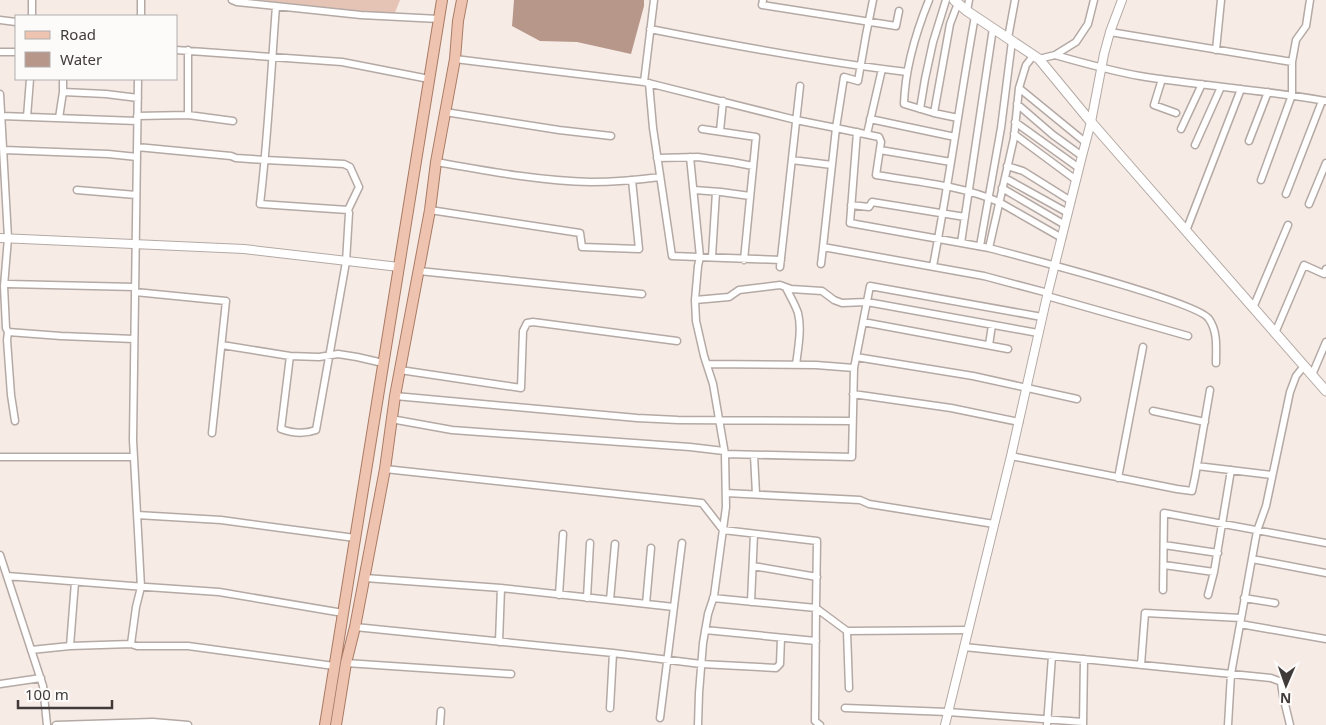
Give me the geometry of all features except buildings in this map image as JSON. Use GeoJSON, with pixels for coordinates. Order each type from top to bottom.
{"type":"FeatureCollection","features":[{"type":"Feature","properties":{"kind":"main road"},"geometry":{"type":"LineString","coordinates":[[325,725],[442,0]]}},
{"type":"Feature","properties":{"kind":"main road"},"geometry":{"type":"LineString","coordinates":[[336,725],[346,663],[365,578],[385,469],[391,419],[430,210],[436,162],[455,59],[462,0]]}},
{"type":"Feature","properties":{"kind":"main road"},"geometry":{"type":"LineString","coordinates":[[956,2],[1036,57],[1326,391]]}},
{"type":"Feature","properties":{"kind":"street"},"geometry":{"type":"LineString","coordinates":[[32,0],[32,15]]}},
{"type":"Feature","properties":{"kind":"street"},"geometry":{"type":"LineString","coordinates":[[141,0],[141,15]]}},
{"type":"Feature","properties":{"kind":"street"},"geometry":{"type":"LineString","coordinates":[[232,0],[361,15],[439,19]]}},
{"type":"Feature","properties":{"kind":"street"},"geometry":{"type":"LineString","coordinates":[[654,0],[650,29],[647,82],[672,256],[712,257],[780,263],[800,86]]}},
{"type":"Feature","properties":{"kind":"street"},"geometry":{"type":"LineString","coordinates":[[763,0],[762,6],[896,26],[899,11]]}},
{"type":"Feature","properties":{"kind":"street"},"geometry":{"type":"LineString","coordinates":[[821,264],[836,128],[844,77],[858,81],[873,0]]}},
{"type":"Feature","properties":{"kind":"street"},"geometry":{"type":"LineString","coordinates":[[929,0],[907,72],[904,104],[958,118]]}},
{"type":"Feature","properties":{"kind":"street"},"geometry":{"type":"LineString","coordinates":[[920,109],[933,42],[946,0]]}},
{"type":"Feature","properties":{"kind":"street"},"geometry":{"type":"LineString","coordinates":[[933,266],[958,118],[971,13],[969,0]]}},
{"type":"Feature","properties":{"kind":"street"},"geometry":{"type":"LineString","coordinates":[[980,246],[1001,128],[1015,0]]}},
{"type":"Feature","properties":{"kind":"street"},"geometry":{"type":"LineString","coordinates":[[1055,55],[1076,42],[1088,24],[1094,0]]}},
{"type":"Feature","properties":{"kind":"street"},"geometry":{"type":"LineString","coordinates":[[945,725],[1011,456],[1047,294],[1091,122],[1110,32],[1122,0]]}},
{"type":"Feature","properties":{"kind":"street"},"geometry":{"type":"LineString","coordinates":[[1216,50],[1221,0]]}},
{"type":"Feature","properties":{"kind":"street"},"geometry":{"type":"LineString","coordinates":[[1261,180],[1292,95],[1292,62],[1296,40],[1306,26],[1310,0]]}},
{"type":"Feature","properties":{"kind":"street"},"geometry":{"type":"LineString","coordinates":[[934,113],[950,24],[956,2]]}},
{"type":"Feature","properties":{"kind":"street"},"geometry":{"type":"LineString","coordinates":[[276,6],[260,204],[348,210]]}},
{"type":"Feature","properties":{"kind":"street"},"geometry":{"type":"LineString","coordinates":[[0,20],[15,22]]}},
{"type":"Feature","properties":{"kind":"street"},"geometry":{"type":"LineString","coordinates":[[961,243],[993,28]]}},
{"type":"Feature","properties":{"kind":"street"},"geometry":{"type":"LineString","coordinates":[[650,29],[736,46],[907,72]]}},
{"type":"Feature","properties":{"kind":"street"},"geometry":{"type":"LineString","coordinates":[[1110,32],[1292,62]]}},
{"type":"Feature","properties":{"kind":"street"},"geometry":{"type":"LineString","coordinates":[[178,50],[342,62],[429,79]]}},
{"type":"Feature","properties":{"kind":"street"},"geometry":{"type":"LineString","coordinates":[[188,50],[188,115]]}},
{"type":"Feature","properties":{"kind":"street"},"geometry":{"type":"LineString","coordinates":[[0,52],[15,52]]}},
{"type":"Feature","properties":{"kind":"street"},"geometry":{"type":"LineString","coordinates":[[989,248],[1014,134],[1019,88],[1026,65],[1036,57],[1055,55],[1102,68],[1162,79],[1292,95],[1324,101],[1286,194]]}},
{"type":"Feature","properties":{"kind":"street"},"geometry":{"type":"LineString","coordinates":[[455,59],[647,82],[796,120],[879,137],[881,142],[876,175],[947,186],[989,197],[1062,238]]}},
{"type":"Feature","properties":{"kind":"street"},"geometry":{"type":"LineString","coordinates":[[867,134],[882,69]]}},
{"type":"Feature","properties":{"kind":"street"},"geometry":{"type":"LineString","coordinates":[[1162,79],[1154,105],[1176,113]]}},
{"type":"Feature","properties":{"kind":"street"},"geometry":{"type":"LineString","coordinates":[[27,117],[30,80]]}},
{"type":"Feature","properties":{"kind":"street"},"geometry":{"type":"LineString","coordinates":[[60,118],[63,80]]}},
{"type":"Feature","properties":{"kind":"street"},"geometry":{"type":"LineString","coordinates":[[131,644],[136,606],[141,587],[133,430],[138,80]]}},
{"type":"Feature","properties":{"kind":"street"},"geometry":{"type":"LineString","coordinates":[[1181,129],[1202,84]]}},
{"type":"Feature","properties":{"kind":"street"},"geometry":{"type":"LineString","coordinates":[[1195,145],[1221,86]]}},
{"type":"Feature","properties":{"kind":"street"},"geometry":{"type":"LineString","coordinates":[[1019,88],[1085,142]]}},
{"type":"Feature","properties":{"kind":"street"},"geometry":{"type":"LineString","coordinates":[[1186,231],[1241,89]]}},
{"type":"Feature","properties":{"kind":"street"},"geometry":{"type":"LineString","coordinates":[[63,92],[138,98]]}},
{"type":"Feature","properties":{"kind":"street"},"geometry":{"type":"LineString","coordinates":[[1249,141],[1268,92]]}},
{"type":"Feature","properties":{"kind":"street"},"geometry":{"type":"LineString","coordinates":[[0,94],[4,150],[4,286],[11,395],[15,421]]}},
{"type":"Feature","properties":{"kind":"street"},"geometry":{"type":"LineString","coordinates":[[720,131],[722,101]]}},
{"type":"Feature","properties":{"kind":"street"},"geometry":{"type":"LineString","coordinates":[[1017,104],[1053,135],[1082,156]]}},
{"type":"Feature","properties":{"kind":"street"},"geometry":{"type":"LineString","coordinates":[[445,112],[559,130],[611,136]]}},
{"type":"Feature","properties":{"kind":"street"},"geometry":{"type":"LineString","coordinates":[[2,116],[137,118],[188,115],[233,121]]}},
{"type":"Feature","properties":{"kind":"street"},"geometry":{"type":"LineString","coordinates":[[870,120],[955,138]]}},
{"type":"Feature","properties":{"kind":"street"},"geometry":{"type":"LineString","coordinates":[[1015,122],[1079,168]]}},
{"type":"Feature","properties":{"kind":"street"},"geometry":{"type":"LineString","coordinates":[[702,129],[756,137],[744,260]]}},
{"type":"Feature","properties":{"kind":"street"},"geometry":{"type":"LineString","coordinates":[[858,132],[850,223],[989,248],[1156,295],[1196,310],[1209,317],[1217,338],[1216,363]]}},
{"type":"Feature","properties":{"kind":"street"},"geometry":{"type":"LineString","coordinates":[[1014,134],[1076,180]]}},
{"type":"Feature","properties":{"kind":"street"},"geometry":{"type":"LineString","coordinates":[[137,147],[265,160],[344,164],[350,167],[359,187],[348,210],[346,261],[316,430],[309,432],[281,430],[290,356]]}},
{"type":"Feature","properties":{"kind":"street"},"geometry":{"type":"LineString","coordinates":[[4,150],[137,157]]}},
{"type":"Feature","properties":{"kind":"street"},"geometry":{"type":"LineString","coordinates":[[880,150],[951,162]]}},
{"type":"Feature","properties":{"kind":"street"},"geometry":{"type":"LineString","coordinates":[[658,158],[698,157],[753,166]]}},
{"type":"Feature","properties":{"kind":"street"},"geometry":{"type":"LineString","coordinates":[[690,158],[700,257],[695,300],[696,321],[713,384],[720,420],[725,453],[726,493],[723,530],[713,598],[705,630],[698,725]]}},
{"type":"Feature","properties":{"kind":"street"},"geometry":{"type":"LineString","coordinates":[[792,160],[832,165]]}},
{"type":"Feature","properties":{"kind":"street"},"geometry":{"type":"LineString","coordinates":[[436,162],[536,178],[590,182],[660,177]]}},
{"type":"Feature","properties":{"kind":"street"},"geometry":{"type":"LineString","coordinates":[[1309,204],[1326,162]]}},
{"type":"Feature","properties":{"kind":"street"},"geometry":{"type":"LineString","coordinates":[[1007,166],[1023,171],[1070,201]]}},
{"type":"Feature","properties":{"kind":"street"},"geometry":{"type":"LineString","coordinates":[[1004,178],[1068,213]]}},
{"type":"Feature","properties":{"kind":"street"},"geometry":{"type":"LineString","coordinates":[[430,210],[580,233],[582,247],[639,248],[632,180]]}},
{"type":"Feature","properties":{"kind":"street"},"geometry":{"type":"LineString","coordinates":[[1002,188],[1065,225]]}},
{"type":"Feature","properties":{"kind":"street"},"geometry":{"type":"LineString","coordinates":[[77,190],[136,195]]}},
{"type":"Feature","properties":{"kind":"street"},"geometry":{"type":"LineString","coordinates":[[694,190],[750,196]]}},
{"type":"Feature","properties":{"kind":"street"},"geometry":{"type":"LineString","coordinates":[[712,257],[716,192]]}},
{"type":"Feature","properties":{"kind":"street"},"geometry":{"type":"LineString","coordinates":[[851,205],[869,207],[872,202],[965,218]]}},
{"type":"Feature","properties":{"kind":"street"},"geometry":{"type":"LineString","coordinates":[[1253,308],[1288,225]]}},
{"type":"Feature","properties":{"kind":"street"},"geometry":{"type":"LineString","coordinates":[[4,238],[244,249],[399,267]]}},
{"type":"Feature","properties":{"kind":"street"},"geometry":{"type":"LineString","coordinates":[[823,247],[984,276],[1188,336]]}},
{"type":"Feature","properties":{"kind":"street"},"geometry":{"type":"LineString","coordinates":[[1275,333],[1304,265],[1324,274],[1326,270]]}},
{"type":"Feature","properties":{"kind":"street"},"geometry":{"type":"LineString","coordinates":[[418,271],[642,294]]}},
{"type":"Feature","properties":{"kind":"street"},"geometry":{"type":"LineString","coordinates":[[8,284],[135,290],[226,301],[212,433]]}},
{"type":"Feature","properties":{"kind":"street"},"geometry":{"type":"LineString","coordinates":[[695,300],[729,297],[739,290],[780,286],[791,289],[822,291],[834,300],[842,303],[867,302],[1038,333]]}},
{"type":"Feature","properties":{"kind":"street"},"geometry":{"type":"LineString","coordinates":[[391,419],[452,430],[690,447],[725,453],[852,457],[854,368],[870,286],[1042,317]]}},
{"type":"Feature","properties":{"kind":"street"},"geometry":{"type":"LineString","coordinates":[[786,288],[795,305],[799,320],[800,335],[796,364]]}},
{"type":"Feature","properties":{"kind":"street"},"geometry":{"type":"LineString","coordinates":[[400,370],[521,388],[523,331],[527,323],[533,322],[677,341]]}},
{"type":"Feature","properties":{"kind":"street"},"geometry":{"type":"LineString","coordinates":[[863,322],[1008,349]]}},
{"type":"Feature","properties":{"kind":"street"},"geometry":{"type":"LineString","coordinates":[[989,346],[992,325]]}},
{"type":"Feature","properties":{"kind":"street"},"geometry":{"type":"LineString","coordinates":[[8,332],[134,339]]}},
{"type":"Feature","properties":{"kind":"street"},"geometry":{"type":"LineString","coordinates":[[1312,375],[1326,342]]}},
{"type":"Feature","properties":{"kind":"street"},"geometry":{"type":"LineString","coordinates":[[222,345],[290,356],[319,358],[338,354],[383,363]]}},
{"type":"Feature","properties":{"kind":"street"},"geometry":{"type":"LineString","coordinates":[[1118,478],[1143,348]]}},
{"type":"Feature","properties":{"kind":"street"},"geometry":{"type":"LineString","coordinates":[[856,357],[973,376],[1077,399]]}},
{"type":"Feature","properties":{"kind":"street"},"geometry":{"type":"LineString","coordinates":[[707,364],[796,364],[854,368]]}},
{"type":"Feature","properties":{"kind":"street"},"geometry":{"type":"LineString","coordinates":[[1228,725],[1231,674],[1257,531],[1266,506],[1290,392],[1296,376],[1304,366]]}},
{"type":"Feature","properties":{"kind":"street"},"geometry":{"type":"LineString","coordinates":[[1011,456],[1192,491],[1198,466],[1210,390]]}},
{"type":"Feature","properties":{"kind":"street"},"geometry":{"type":"LineString","coordinates":[[853,394],[951,408],[1019,422]]}},
{"type":"Feature","properties":{"kind":"street"},"geometry":{"type":"LineString","coordinates":[[395,396],[637,418],[852,421]]}},
{"type":"Feature","properties":{"kind":"street"},"geometry":{"type":"LineString","coordinates":[[1153,411],[1205,422]]}},
{"type":"Feature","properties":{"kind":"street"},"geometry":{"type":"LineString","coordinates":[[754,455],[756,494]]}},
{"type":"Feature","properties":{"kind":"street"},"geometry":{"type":"LineString","coordinates":[[0,456],[134,457]]}},
{"type":"Feature","properties":{"kind":"street"},"geometry":{"type":"LineString","coordinates":[[1198,466],[1272,475]]}},
{"type":"Feature","properties":{"kind":"street"},"geometry":{"type":"LineString","coordinates":[[385,469],[702,503],[723,530],[817,541],[815,721],[820,725]]}},
{"type":"Feature","properties":{"kind":"street"},"geometry":{"type":"LineString","coordinates":[[1208,595],[1218,553],[1230,470]]}},
{"type":"Feature","properties":{"kind":"street"},"geometry":{"type":"LineString","coordinates":[[726,493],[860,500],[869,504],[994,524]]}},
{"type":"Feature","properties":{"kind":"street"},"geometry":{"type":"LineString","coordinates":[[1163,590],[1164,513],[1326,543]]}},
{"type":"Feature","properties":{"kind":"street"},"geometry":{"type":"LineString","coordinates":[[137,515],[221,520],[355,538]]}},
{"type":"Feature","properties":{"kind":"street"},"geometry":{"type":"LineString","coordinates":[[559,594],[563,534]]}},
{"type":"Feature","properties":{"kind":"street"},"geometry":{"type":"LineString","coordinates":[[751,602],[754,534]]}},
{"type":"Feature","properties":{"kind":"street"},"geometry":{"type":"LineString","coordinates":[[660,718],[682,542]]}},
{"type":"Feature","properties":{"kind":"street"},"geometry":{"type":"LineString","coordinates":[[587,598],[590,544]]}},
{"type":"Feature","properties":{"kind":"street"},"geometry":{"type":"LineString","coordinates":[[610,600],[615,544]]}},
{"type":"Feature","properties":{"kind":"street"},"geometry":{"type":"LineString","coordinates":[[1164,545],[1218,553]]}},
{"type":"Feature","properties":{"kind":"street"},"geometry":{"type":"LineString","coordinates":[[646,604],[650,548]]}},
{"type":"Feature","properties":{"kind":"street"},"geometry":{"type":"LineString","coordinates":[[0,555],[41,678],[48,725]]}},
{"type":"Feature","properties":{"kind":"street"},"geometry":{"type":"LineString","coordinates":[[1252,559],[1326,573]]}},
{"type":"Feature","properties":{"kind":"street"},"geometry":{"type":"LineString","coordinates":[[1164,565],[1214,572]]}},
{"type":"Feature","properties":{"kind":"street"},"geometry":{"type":"LineString","coordinates":[[752,566],[817,577]]}},
{"type":"Feature","properties":{"kind":"street"},"geometry":{"type":"LineString","coordinates":[[7,576],[219,592],[343,613]]}},
{"type":"Feature","properties":{"kind":"street"},"geometry":{"type":"LineString","coordinates":[[365,578],[501,588],[674,607]]}},
{"type":"Feature","properties":{"kind":"street"},"geometry":{"type":"LineString","coordinates":[[70,646],[75,582]]}},
{"type":"Feature","properties":{"kind":"street"},"geometry":{"type":"LineString","coordinates":[[498,642],[501,588]]}},
{"type":"Feature","properties":{"kind":"street"},"geometry":{"type":"LineString","coordinates":[[713,598],[816,608],[848,631],[968,630]]}},
{"type":"Feature","properties":{"kind":"street"},"geometry":{"type":"LineString","coordinates":[[1244,598],[1275,603]]}},
{"type":"Feature","properties":{"kind":"street"},"geometry":{"type":"LineString","coordinates":[[1140,665],[1145,613],[1240,621],[1326,639]]}},
{"type":"Feature","properties":{"kind":"street"},"geometry":{"type":"LineString","coordinates":[[355,627],[613,653],[701,664],[776,668],[780,664],[781,638]]}},
{"type":"Feature","properties":{"kind":"street"},"geometry":{"type":"LineString","coordinates":[[705,630],[816,641]]}},
{"type":"Feature","properties":{"kind":"street"},"geometry":{"type":"LineString","coordinates":[[848,631],[849,688]]}},
{"type":"Feature","properties":{"kind":"street"},"geometry":{"type":"LineString","coordinates":[[31,650],[70,646],[131,644],[136,646],[188,646],[334,666]]}},
{"type":"Feature","properties":{"kind":"street"},"geometry":{"type":"LineString","coordinates":[[964,647],[1257,676],[1279,681],[1282,683],[1290,725]]}},
{"type":"Feature","properties":{"kind":"street"},"geometry":{"type":"LineString","coordinates":[[610,708],[613,653]]}},
{"type":"Feature","properties":{"kind":"street"},"geometry":{"type":"LineString","coordinates":[[1047,722],[1052,656]]}},
{"type":"Feature","properties":{"kind":"street"},"geometry":{"type":"LineString","coordinates":[[845,708],[948,712],[1047,722],[1083,723],[1084,659]]}},
{"type":"Feature","properties":{"kind":"street"},"geometry":{"type":"LineString","coordinates":[[346,663],[511,674]]}},
{"type":"Feature","properties":{"kind":"street"},"geometry":{"type":"LineString","coordinates":[[0,684],[41,678]]}},
{"type":"Feature","properties":{"kind":"street"},"geometry":{"type":"LineString","coordinates":[[440,725],[441,711]]}},
{"type":"Feature","properties":{"kind":"street"},"geometry":{"type":"LineString","coordinates":[[56,725],[153,722],[188,725]]}},
{"type":"Feature","properties":{"kind":"shaded area"},"geometry":{"type":"Polygon","coordinates":[[[260,0],[400,0],[394,15],[260,0]]]}},
{"type":"Feature","properties":{"kind":"water"},"geometry":{"type":"Polygon","coordinates":[[[514,0],[644,0],[644,6],[631,54],[577,42],[540,41],[512,26],[514,0]]]}}]}
